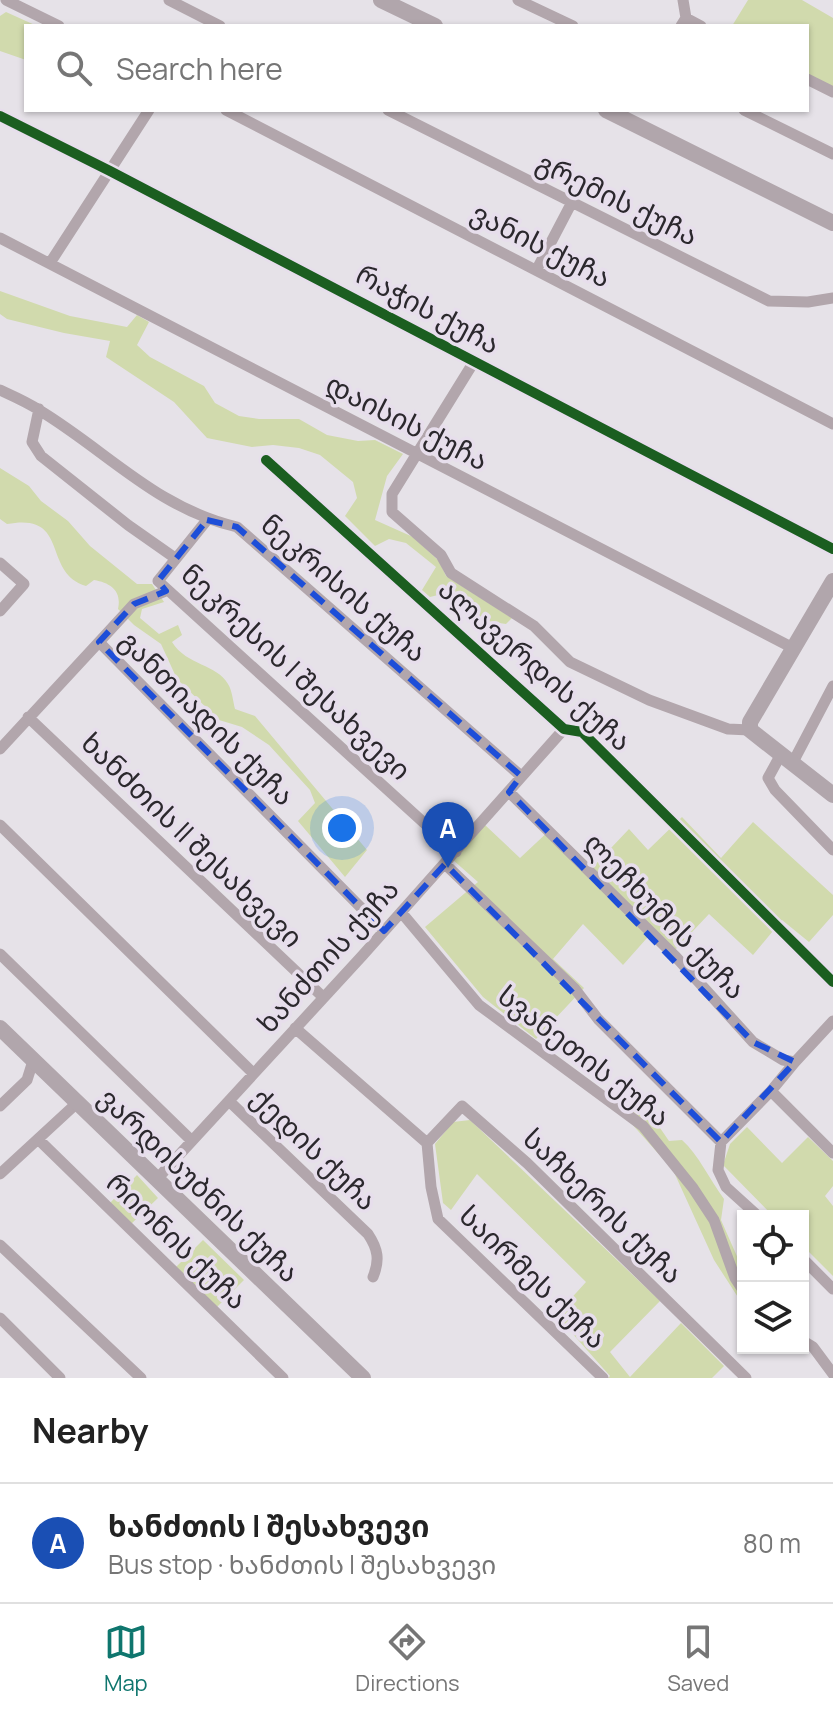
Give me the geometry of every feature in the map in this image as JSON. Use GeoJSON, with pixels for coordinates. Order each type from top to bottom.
{"type":"FeatureCollection","features":[{"type":"Feature","properties":{"kind":"street"},"geometry":{"type":"LineString","coordinates":[[6,0],[55,24]]}},
{"type":"Feature","properties":{"kind":"street"},"geometry":{"type":"LineString","coordinates":[[169,0],[201,22]]}},
{"type":"Feature","properties":{"kind":"street"},"geometry":{"type":"LineString","coordinates":[[381,0],[431,24]]}},
{"type":"Feature","properties":{"kind":"street"},"geometry":{"type":"LineString","coordinates":[[518,0],[569,24]]}},
{"type":"Feature","properties":{"kind":"street"},"geometry":{"type":"LineString","coordinates":[[683,0],[684,22]]}},
{"type":"Feature","properties":{"kind":"street"},"geometry":{"type":"LineString","coordinates":[[809,80],[833,92]]}},
{"type":"Feature","properties":{"kind":"street"},"geometry":{"type":"LineString","coordinates":[[50,263],[148,112]]}},
{"type":"Feature","properties":{"kind":"street","name":"ვანის ქუჩა"},"geometry":{"type":"LineString","coordinates":[[230,112],[833,424]]}},
{"type":"Feature","properties":{"kind":"street","name":"გრემის ქუჩა"},"geometry":{"type":"LineString","coordinates":[[392,112],[769,301],[808,302],[833,298]]}},
{"type":"Feature","properties":{"kind":"street"},"geometry":{"type":"LineString","coordinates":[[748,112],[833,154]]}},
{"type":"Feature","properties":{"kind":"street"},"geometry":{"type":"LineString","coordinates":[[628,115],[833,223]]}},
{"type":"Feature","properties":{"kind":"street","name":"რაჭის ქუჩა"},"geometry":{"type":"LineString","coordinates":[[0,116],[475,360],[833,549]]}},
{"type":"Feature","properties":{"kind":"street"},"geometry":{"type":"LineString","coordinates":[[537,269],[571,204]]}},
{"type":"Feature","properties":{"kind":"street","name":"დაისის ქუჩა"},"geometry":{"type":"LineString","coordinates":[[0,238],[793,648]]}},
{"type":"Feature","properties":{"kind":"street"},"geometry":{"type":"LineString","coordinates":[[475,360],[392,494],[392,512],[441,555],[451,573],[534,626],[570,662],[649,700],[728,729],[750,730],[833,795]]}},
{"type":"Feature","properties":{"kind":"street","name":"ნეკრისის ქუჩა"},"geometry":{"type":"LineString","coordinates":[[0,390],[39,409],[154,492],[207,520],[237,527],[521,776]]}},
{"type":"Feature","properties":{"kind":"street"},"geometry":{"type":"LineString","coordinates":[[39,409],[32,442],[41,456],[175,558]]}},
{"type":"Feature","properties":{"kind":"street","name":"ალავერდის ქუჩა"},"geometry":{"type":"LineString","coordinates":[[266,460],[564,729],[582,732],[833,982]]}},
{"type":"Feature","properties":{"kind":"street","name":"ნეკრესის I შესახვევი"},"geometry":{"type":"LineString","coordinates":[[207,520],[158,581],[456,852]]}},
{"type":"Feature","properties":{"kind":"street"},"geometry":{"type":"LineString","coordinates":[[0,563],[24,584],[0,611]]}},
{"type":"Feature","properties":{"kind":"street"},"geometry":{"type":"LineString","coordinates":[[750,730],[750,722],[833,581]]}},
{"type":"Feature","properties":{"kind":"street"},"geometry":{"type":"LineString","coordinates":[[99,642],[134,604],[166,591]]}},
{"type":"Feature","properties":{"kind":"street","name":"განთიადის ქუჩა"},"geometry":{"type":"LineString","coordinates":[[0,749],[99,642],[384,931]]}},
{"type":"Feature","properties":{"kind":"street"},"geometry":{"type":"LineString","coordinates":[[833,686],[786,760],[768,778],[775,790],[833,850]]}},
{"type":"Feature","properties":{"kind":"street","name":"ხანძთის II შესახვევი"},"geometry":{"type":"LineString","coordinates":[[28,717],[323,997]]}},
{"type":"Feature","properties":{"kind":"street","name":"ხანძთის ქუჩა"},"geometry":{"type":"LineString","coordinates":[[157,1179],[456,852],[564,729]]}},
{"type":"Feature","properties":{"kind":"street","name":"ლეჩხუმის ქუჩა"},"geometry":{"type":"LineString","coordinates":[[509,792],[676,957],[753,1042],[783,1060],[795,1062]]}},
{"type":"Feature","properties":{"kind":"street"},"geometry":{"type":"LineString","coordinates":[[0,825],[253,1073]]}},
{"type":"Feature","properties":{"kind":"street"},"geometry":{"type":"LineString","coordinates":[[445,864],[575,989],[598,1019],[721,1142]]}},
{"type":"Feature","properties":{"kind":"street","name":"სვანეთის ქუჩა"},"geometry":{"type":"LineString","coordinates":[[401,912],[479,1005],[643,1126],[693,1188],[714,1220],[738,1282]]}},
{"type":"Feature","properties":{"kind":"street"},"geometry":{"type":"LineString","coordinates":[[0,954],[192,1141]]}},
{"type":"Feature","properties":{"kind":"street"},"geometry":{"type":"LineString","coordinates":[[751,1210],[726,1187],[718,1170],[721,1142],[833,1021]]}},
{"type":"Feature","properties":{"kind":"street","name":"ვარდისუბნის ქუჩა"},"geometry":{"type":"LineString","coordinates":[[0,1028],[363,1378]]}},
{"type":"Feature","properties":{"kind":"street"},"geometry":{"type":"LineString","coordinates":[[295,1028],[427,1143]]}},
{"type":"Feature","properties":{"kind":"street"},"geometry":{"type":"LineString","coordinates":[[0,1106],[27,1080],[33,1061]]}},
{"type":"Feature","properties":{"kind":"street"},"geometry":{"type":"LineString","coordinates":[[771,1091],[833,1153]]}},
{"type":"Feature","properties":{"kind":"street","name":"ქედის ქუჩა"},"geometry":{"type":"LineString","coordinates":[[229,1101],[368,1234],[378,1253],[373,1277]]}},
{"type":"Feature","properties":{"kind":"street"},"geometry":{"type":"LineString","coordinates":[[0,1174],[77,1103]]}},
{"type":"Feature","properties":{"kind":"street","name":"საჩხერის ქუჩა"},"geometry":{"type":"LineString","coordinates":[[427,1143],[462,1106],[527,1163],[746,1378]]}},
{"type":"Feature","properties":{"kind":"street","name":"რიონის ქუჩა"},"geometry":{"type":"LineString","coordinates":[[38,1139],[283,1378]]}},
{"type":"Feature","properties":{"kind":"street","name":"საირმეს ქუჩა"},"geometry":{"type":"LineString","coordinates":[[427,1143],[438,1219],[603,1378]]}},
{"type":"Feature","properties":{"kind":"street"},"geometry":{"type":"LineString","coordinates":[[0,1245],[141,1378]]}},
{"type":"Feature","properties":{"kind":"street"},"geometry":{"type":"LineString","coordinates":[[809,1265],[833,1289]]}},
{"type":"Feature","properties":{"kind":"street"},"geometry":{"type":"LineString","coordinates":[[0,1318],[60,1378]]}},
{"type":"Feature","properties":{"kind":"street"},"geometry":{"type":"LineString","coordinates":[[809,1346],[820,1355],[833,1374]]}},
{"type":"Feature","properties":{"kind":"highlighted area"},"geometry":{"type":"Polygon","coordinates":[[[207,520],[237,527],[521,776],[509,792],[753,1042],[795,1062],[721,1142],[445,864],[384,931],[99,642],[134,604],[166,591],[158,581],[207,520]]]}},
{"type":"Feature","properties":{"kind":"green space"},"geometry":{"type":"Polygon","coordinates":[[[748,0],[802,0],[833,18],[833,89],[809,77],[809,24],[733,24],[748,0]]]}},
{"type":"Feature","properties":{"kind":"green space"},"geometry":{"type":"Polygon","coordinates":[[[6,12],[33,24],[24,24],[24,59],[0,51],[0,16],[6,12]]]}},
{"type":"Feature","properties":{"kind":"green space"},"geometry":{"type":"Polygon","coordinates":[[[0,291],[70,316],[127,327],[137,315],[149,322],[137,345],[150,357],[204,386],[215,403],[239,416],[299,419],[327,435],[358,441],[375,440],[403,454],[387,476],[375,520],[413,537],[439,561],[446,576],[512,618],[506,624],[485,620],[471,614],[446,593],[430,597],[422,590],[436,567],[406,543],[389,539],[375,546],[345,516],[357,498],[353,482],[320,455],[299,448],[273,445],[252,447],[207,438],[174,402],[106,357],[110,341],[7,319],[0,314],[0,291]]]}},
{"type":"Feature","properties":{"kind":"green space"},"geometry":{"type":"Polygon","coordinates":[[[0,468],[29,486],[90,546],[137,584],[152,584],[164,602],[142,609],[140,618],[159,634],[178,625],[182,635],[172,642],[178,650],[223,677],[235,709],[255,716],[367,850],[345,877],[298,821],[315,803],[310,790],[269,745],[242,727],[219,720],[177,679],[161,644],[118,609],[114,589],[100,581],[94,580],[86,586],[72,579],[48,535],[40,527],[27,523],[7,524],[0,519],[0,468]]]}},
{"type":"Feature","properties":{"kind":"green space"},"geometry":{"type":"Polygon","coordinates":[[[682,817],[721,858],[753,822],[833,895],[833,915],[809,942],[782,920],[753,955],[709,914],[675,950],[655,929],[623,965],[583,924],[553,959],[584,988],[536,1039],[483,997],[425,927],[478,882],[453,860],[485,825],[520,858],[552,828],[593,867],[629,829],[648,850],[682,817]]]}},
{"type":"Feature","properties":{"kind":"green space"},"geometry":{"type":"Polygon","coordinates":[[[635,1109],[658,1125],[669,1141],[682,1140],[724,1199],[721,1220],[737,1256],[737,1296],[714,1260],[673,1170],[622,1113],[635,1109]]]}},
{"type":"Feature","properties":{"kind":"green space"},"geometry":{"type":"Polygon","coordinates":[[[470,1120],[660,1301],[610,1352],[630,1377],[681,1323],[724,1366],[712,1378],[608,1378],[610,1376],[556,1315],[586,1282],[477,1174],[451,1210],[443,1203],[435,1144],[453,1122],[470,1120]]]}},
{"type":"Feature","properties":{"kind":"green space"},"geometry":{"type":"Polygon","coordinates":[[[747,1127],[782,1163],[808,1137],[833,1161],[833,1186],[825,1196],[833,1206],[833,1276],[809,1252],[809,1210],[767,1210],[723,1165],[730,1144],[747,1127]]]}},
{"type":"Feature","properties":{"kind":"green space"},"geometry":{"type":"Polygon","coordinates":[[[137,1175],[158,1198],[130,1225],[110,1203],[137,1175]]]}},
{"type":"Feature","properties":{"kind":"green space"},"geometry":{"type":"Polygon","coordinates":[[[203,1240],[244,1280],[216,1308],[175,1268],[203,1240]]]}},
{"type":"Feature","properties":{"kind":"cycle path"},"geometry":{"type":"LineString","coordinates":[[0,116],[833,549]]}},
{"type":"Feature","properties":{"kind":"cycle path"},"geometry":{"type":"LineString","coordinates":[[266,460],[564,729],[582,732],[833,982]]}},
{"type":"Feature","properties":{"kind":"place","name":"ხანძთის I შესახვევი"},"geometry":{"type":"Point","coordinates":[448,868]}}]}
